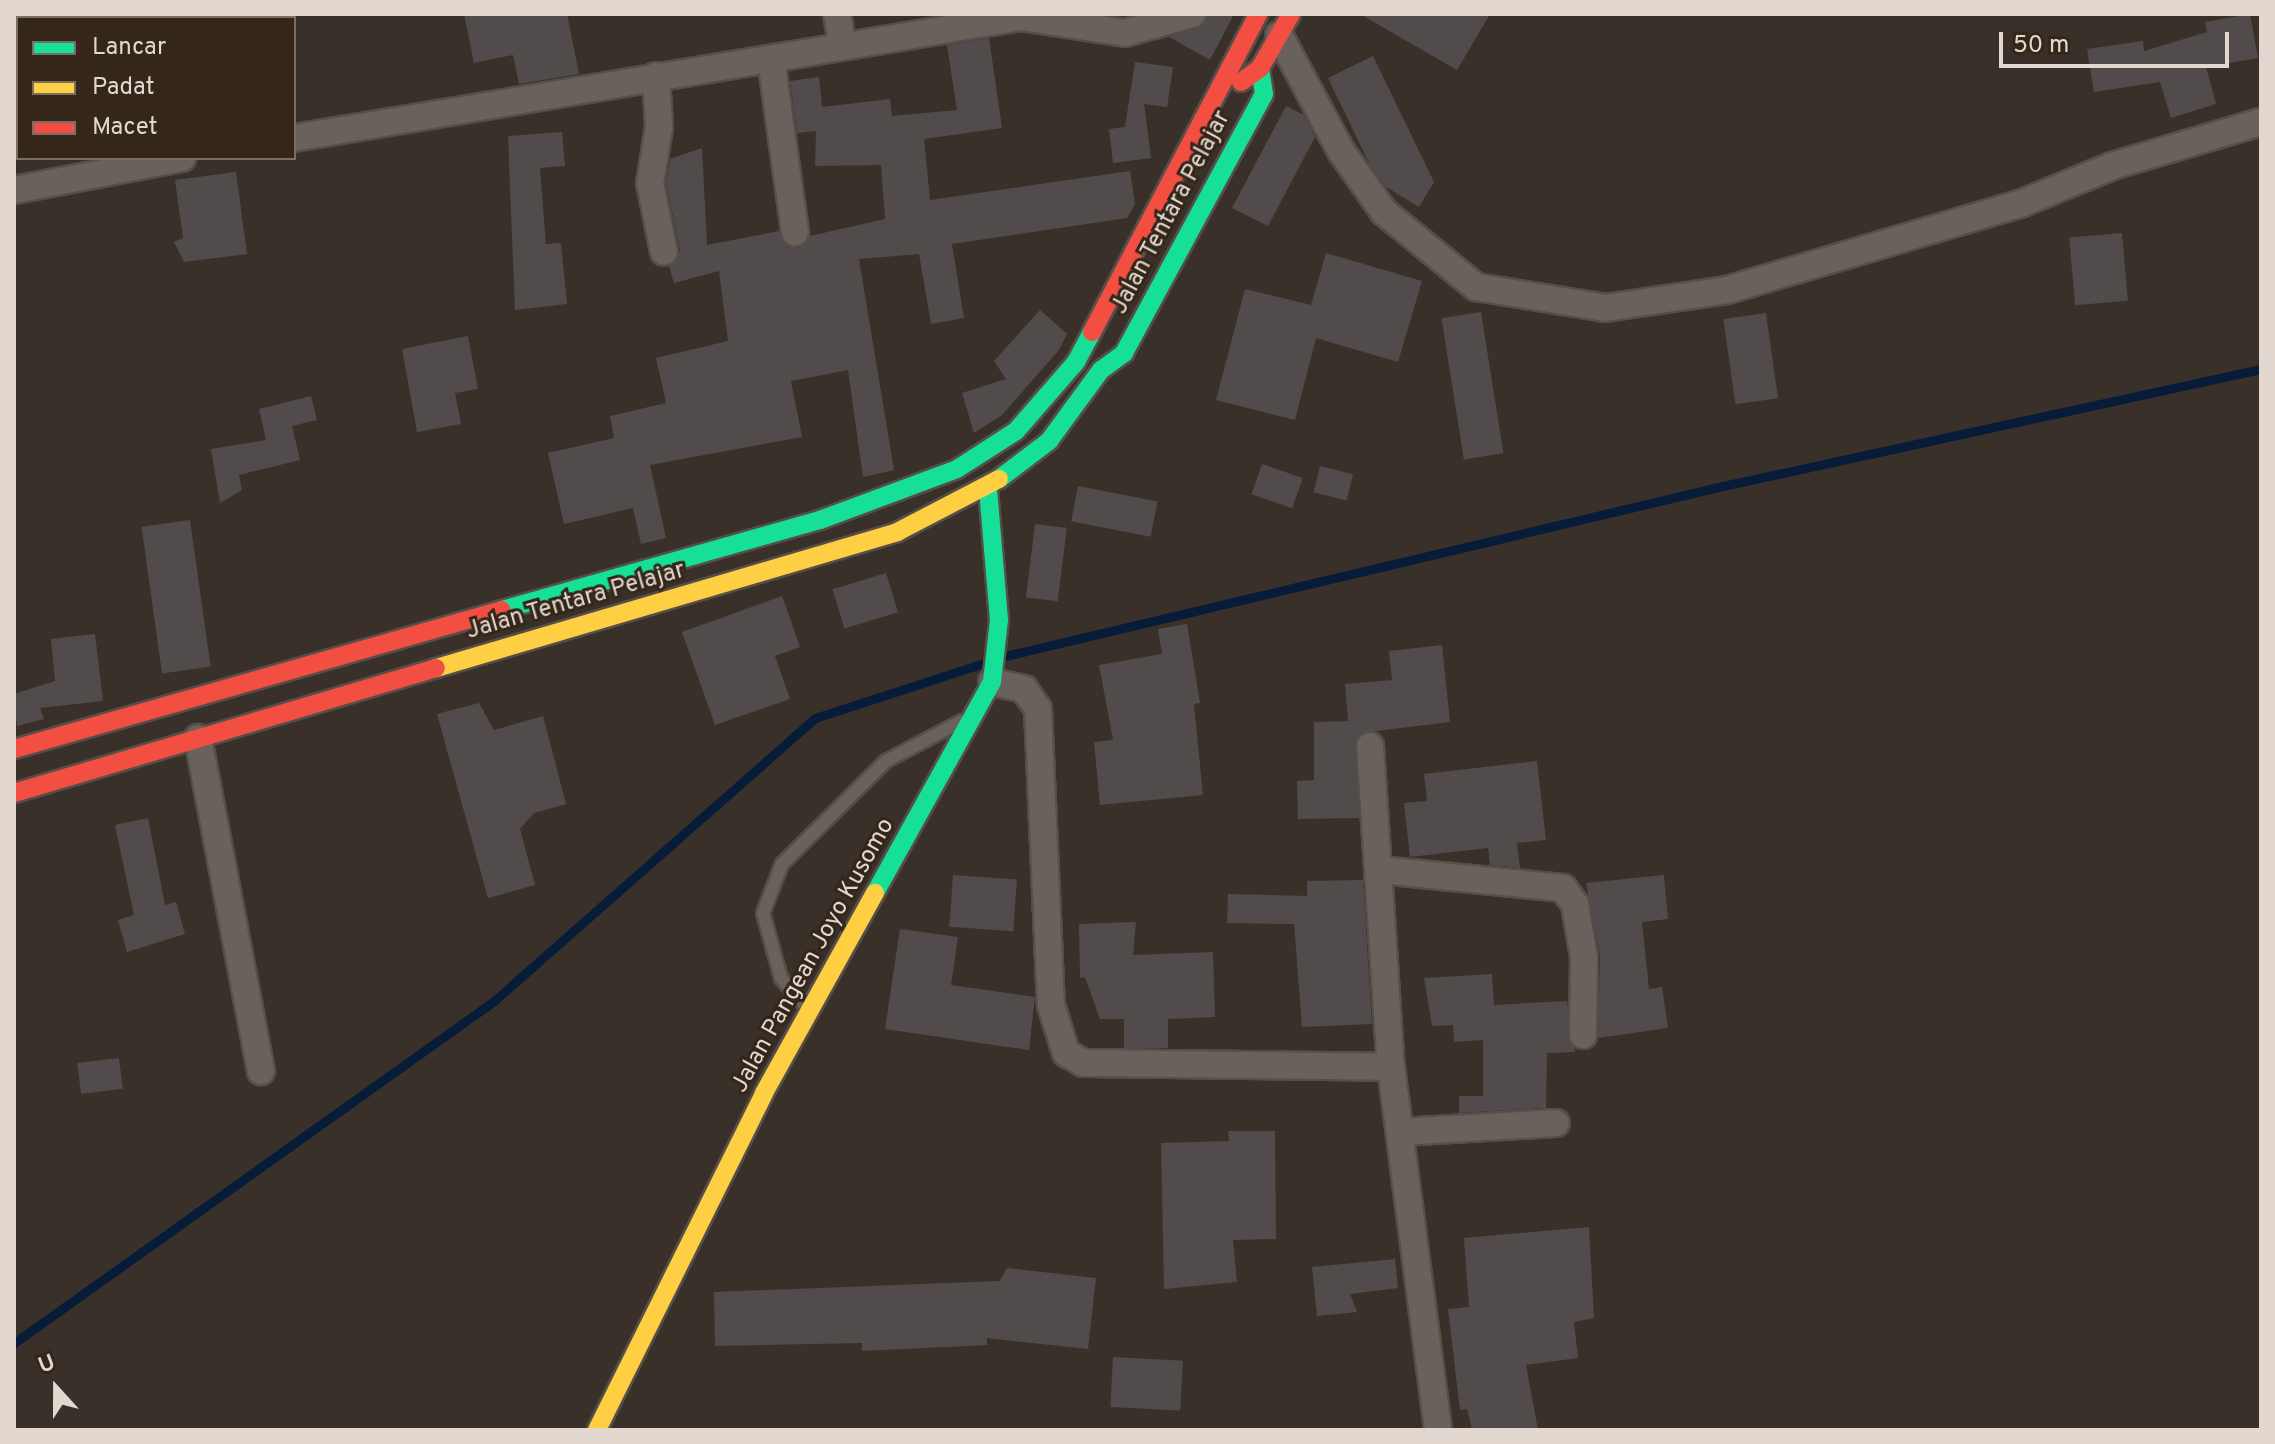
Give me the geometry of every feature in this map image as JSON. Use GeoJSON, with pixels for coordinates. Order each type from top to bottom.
{"type":"FeatureCollection","features":[{"type":"Feature","properties":{"kind":"main road"},"geometry":{"type":"LineString","coordinates":[[14,749],[820,520],[957,469],[1016,431],[1076,362],[1258,14]]}},
{"type":"Feature","properties":{"kind":"main road","name":"Jalan Tentara Pelajar"},"geometry":{"type":"LineString","coordinates":[[1101,370],[1100,342],[1239,84],[1260,68],[1285,24]]}},
{"type":"Feature","properties":{"kind":"main road","name":"Jalan Tentara Pelajar"},"geometry":{"type":"LineString","coordinates":[[14,793],[897,532],[988,488],[1049,441],[1101,370],[1124,353],[1264,94],[1260,68]]}},
{"type":"Feature","properties":{"kind":"main road","name":"Jalan Pangean Joyo Kusomo"},"geometry":{"type":"LineString","coordinates":[[597,1430],[809,1011],[992,682],[999,620],[988,488]]}},
{"type":"Feature","properties":{"kind":"street"},"geometry":{"type":"LineString","coordinates":[[837,14],[842,43]]}},
{"type":"Feature","properties":{"kind":"street"},"geometry":{"type":"LineString","coordinates":[[296,138],[771,59],[842,43],[1021,17],[1125,33],[1192,14]]}},
{"type":"Feature","properties":{"kind":"street"},"geometry":{"type":"LineString","coordinates":[[1285,24],[1341,151],[1384,212],[1476,287],[1605,308],[1727,290],[2020,204],[2112,166],[2261,122]]}},
{"type":"Feature","properties":{"kind":"street"},"geometry":{"type":"LineString","coordinates":[[771,59],[795,232]]}},
{"type":"Feature","properties":{"kind":"street"},"geometry":{"type":"LineString","coordinates":[[656,76],[659,127],[650,183],[664,252]]}},
{"type":"Feature","properties":{"kind":"street"},"geometry":{"type":"LineString","coordinates":[[14,190],[172,160]]}},
{"type":"Feature","properties":{"kind":"street"},"geometry":{"type":"LineString","coordinates":[[992,682],[1024,689],[1038,709],[1051,1005],[1066,1053],[1083,1063],[1391,1067]]}},
{"type":"Feature","properties":{"kind":"street"},"geometry":{"type":"LineString","coordinates":[[198,738],[261,1071]]}},
{"type":"Feature","properties":{"kind":"street"},"geometry":{"type":"LineString","coordinates":[[1370,746],[1391,1067],[1438,1430]]}},
{"type":"Feature","properties":{"kind":"street"},"geometry":{"type":"LineString","coordinates":[[1380,870],[1563,888],[1575,904],[1584,958],[1583,1035]]}},
{"type":"Feature","properties":{"kind":"street"},"geometry":{"type":"LineString","coordinates":[[1400,1132],[1556,1123]]}},
{"type":"Feature","properties":{"kind":"lane"},"geometry":{"type":"LineString","coordinates":[[809,1011],[781,978],[768,943],[763,913],[782,864],[886,761],[975,716]]}},
{"type":"Feature","properties":{"kind":"building"},"geometry":{"type":"Polygon","coordinates":[[[464,14],[567,14],[579,74],[519,84],[513,55],[474,63],[464,14]]]}},
{"type":"Feature","properties":{"kind":"building"},"geometry":{"type":"Polygon","coordinates":[[[1208,14],[1234,14],[1210,60],[1169,37],[1203,26],[1208,14]]]}},
{"type":"Feature","properties":{"kind":"building"},"geometry":{"type":"Polygon","coordinates":[[[1360,14],[1490,14],[1457,70],[1360,14]]]}},
{"type":"Feature","properties":{"kind":"building"},"geometry":{"type":"Polygon","coordinates":[[[2250,14],[2258,58],[2206,67],[2216,104],[2171,118],[2160,82],[2094,92],[2087,49],[2143,41],[2144,51],[2207,32],[2205,22],[2250,14]]]}},
{"type":"Feature","properties":{"kind":"building"},"geometry":{"type":"Polygon","coordinates":[[[989,38],[1002,128],[924,139],[930,200],[1130,171],[1135,204],[1127,218],[952,244],[964,318],[931,324],[919,254],[859,259],[894,470],[863,477],[848,370],[791,381],[802,437],[650,465],[666,538],[641,544],[633,508],[564,524],[548,453],[614,438],[610,416],[666,403],[656,358],[728,341],[719,271],[674,283],[669,267],[680,250],[666,183],[670,159],[702,148],[707,245],[779,231],[783,242],[798,248],[810,236],[885,219],[881,165],[815,166],[816,131],[797,133],[790,81],[819,77],[822,107],[890,99],[892,116],[957,110],[947,45],[989,38]]]}},
{"type":"Feature","properties":{"kind":"building"},"geometry":{"type":"Polygon","coordinates":[[[1373,56],[1434,182],[1419,207],[1386,187],[1370,165],[1328,78],[1373,56]]]}},
{"type":"Feature","properties":{"kind":"building"},"geometry":{"type":"Polygon","coordinates":[[[1135,62],[1173,67],[1167,107],[1144,104],[1151,158],[1113,163],[1109,129],[1125,127],[1135,62]]]}},
{"type":"Feature","properties":{"kind":"building"},"geometry":{"type":"Polygon","coordinates":[[[1286,106],[1304,115],[1315,137],[1268,226],[1232,208],[1286,106]]]}},
{"type":"Feature","properties":{"kind":"building"},"geometry":{"type":"Polygon","coordinates":[[[562,132],[565,166],[540,168],[546,244],[561,243],[567,304],[515,310],[508,136],[562,132]]]}},
{"type":"Feature","properties":{"kind":"building"},"geometry":{"type":"Polygon","coordinates":[[[236,172],[247,254],[184,262],[174,242],[183,238],[175,180],[236,172]]]}},
{"type":"Feature","properties":{"kind":"building"},"geometry":{"type":"Polygon","coordinates":[[[2122,233],[2128,301],[2075,305],[2069,238],[2122,233]]]}},
{"type":"Feature","properties":{"kind":"building"},"geometry":{"type":"Polygon","coordinates":[[[1326,253],[1422,281],[1398,362],[1316,338],[1295,420],[1216,400],[1245,289],[1311,305],[1326,253]]]}},
{"type":"Feature","properties":{"kind":"building"},"geometry":{"type":"Polygon","coordinates":[[[1040,310],[1067,334],[1059,350],[1002,415],[974,433],[962,393],[1006,379],[994,361],[1040,310]]]}},
{"type":"Feature","properties":{"kind":"building"},"geometry":{"type":"Polygon","coordinates":[[[1481,312],[1503,453],[1464,459],[1441,318],[1481,312]]]}},
{"type":"Feature","properties":{"kind":"building"},"geometry":{"type":"Polygon","coordinates":[[[1766,313],[1778,398],[1735,404],[1723,319],[1766,313]]]}},
{"type":"Feature","properties":{"kind":"building"},"geometry":{"type":"Polygon","coordinates":[[[468,336],[478,389],[455,393],[461,424],[417,432],[402,349],[468,336]]]}},
{"type":"Feature","properties":{"kind":"building"},"geometry":{"type":"Polygon","coordinates":[[[311,396],[317,420],[292,426],[300,460],[239,475],[242,490],[220,503],[211,449],[266,440],[259,409],[311,396]]]}},
{"type":"Feature","properties":{"kind":"building"},"geometry":{"type":"Polygon","coordinates":[[[1262,464],[1303,478],[1292,508],[1252,494],[1262,464]]]}},
{"type":"Feature","properties":{"kind":"building"},"geometry":{"type":"Polygon","coordinates":[[[1320,466],[1353,474],[1346,500],[1313,492],[1320,466]]]}},
{"type":"Feature","properties":{"kind":"building"},"geometry":{"type":"Polygon","coordinates":[[[1078,486],[1158,501],[1151,537],[1071,521],[1078,486]]]}},
{"type":"Feature","properties":{"kind":"building"},"geometry":{"type":"Polygon","coordinates":[[[190,520],[211,667],[162,673],[141,527],[190,520]]]}},
{"type":"Feature","properties":{"kind":"building"},"geometry":{"type":"Polygon","coordinates":[[[1035,524],[1067,528],[1058,601],[1026,597],[1035,524]]]}},
{"type":"Feature","properties":{"kind":"building"},"geometry":{"type":"Polygon","coordinates":[[[886,573],[898,612],[844,629],[832,589],[886,573]]]}},
{"type":"Feature","properties":{"kind":"building"},"geometry":{"type":"Polygon","coordinates":[[[782,596],[800,647],[775,656],[790,699],[715,725],[682,632],[782,596]]]}},
{"type":"Feature","properties":{"kind":"building"},"geometry":{"type":"Polygon","coordinates":[[[1187,624],[1200,703],[1194,704],[1203,795],[1100,805],[1094,742],[1113,740],[1099,665],[1162,654],[1158,629],[1187,624]]]}},
{"type":"Feature","properties":{"kind":"building"},"geometry":{"type":"Polygon","coordinates":[[[95,634],[103,701],[40,708],[44,719],[17,726],[14,694],[55,681],[51,639],[95,634]]]}},
{"type":"Feature","properties":{"kind":"building"},"geometry":{"type":"Polygon","coordinates":[[[1442,645],[1450,722],[1360,733],[1359,818],[1298,819],[1297,781],[1314,780],[1314,722],[1348,721],[1345,684],[1392,680],[1389,651],[1442,645]]]}},
{"type":"Feature","properties":{"kind":"building"},"geometry":{"type":"Polygon","coordinates":[[[479,703],[494,730],[543,716],[566,804],[534,813],[520,829],[535,885],[488,898],[437,714],[479,703]]]}},
{"type":"Feature","properties":{"kind":"building"},"geometry":{"type":"Polygon","coordinates":[[[1537,761],[1546,840],[1517,843],[1520,868],[1490,865],[1488,848],[1410,857],[1404,803],[1427,801],[1424,774],[1537,761]]]}},
{"type":"Feature","properties":{"kind":"building"},"geometry":{"type":"Polygon","coordinates":[[[148,818],[165,905],[176,902],[185,934],[127,952],[118,920],[134,915],[115,825],[148,818]]]}},
{"type":"Feature","properties":{"kind":"building"},"geometry":{"type":"Polygon","coordinates":[[[953,875],[1017,879],[1013,931],[949,927],[953,875]]]}},
{"type":"Feature","properties":{"kind":"building"},"geometry":{"type":"Polygon","coordinates":[[[1664,875],[1668,919],[1642,922],[1649,989],[1662,987],[1668,1028],[1598,1038],[1600,956],[1586,883],[1664,875]]]}},
{"type":"Feature","properties":{"kind":"building"},"geometry":{"type":"Polygon","coordinates":[[[1363,880],[1372,1024],[1302,1027],[1294,924],[1227,923],[1228,894],[1307,896],[1307,881],[1363,880]]]}},
{"type":"Feature","properties":{"kind":"building"},"geometry":{"type":"Polygon","coordinates":[[[1136,922],[1133,955],[1213,952],[1215,1017],[1168,1019],[1168,1048],[1124,1048],[1124,1019],[1100,1019],[1085,977],[1080,978],[1079,924],[1136,922]]]}},
{"type":"Feature","properties":{"kind":"building"},"geometry":{"type":"Polygon","coordinates":[[[900,929],[958,937],[951,985],[1035,997],[1029,1050],[885,1029],[900,929]]]}},
{"type":"Feature","properties":{"kind":"building"},"geometry":{"type":"Polygon","coordinates":[[[1492,974],[1494,1005],[1567,1001],[1575,1052],[1547,1053],[1546,1108],[1459,1113],[1459,1096],[1483,1096],[1483,1040],[1454,1042],[1453,1025],[1432,1026],[1424,978],[1492,974]]]}},
{"type":"Feature","properties":{"kind":"building"},"geometry":{"type":"Polygon","coordinates":[[[119,1058],[123,1089],[81,1094],[77,1063],[119,1058]]]}},
{"type":"Feature","properties":{"kind":"building"},"geometry":{"type":"Polygon","coordinates":[[[1228,1131],[1275,1131],[1276,1239],[1233,1240],[1237,1282],[1164,1289],[1161,1143],[1229,1141],[1228,1131]]]}},
{"type":"Feature","properties":{"kind":"building"},"geometry":{"type":"Polygon","coordinates":[[[1589,1227],[1594,1318],[1574,1322],[1578,1358],[1526,1365],[1538,1430],[1472,1430],[1467,1409],[1460,1410],[1448,1309],[1469,1307],[1464,1238],[1589,1227]]]}},
{"type":"Feature","properties":{"kind":"building"},"geometry":{"type":"Polygon","coordinates":[[[1395,1259],[1398,1288],[1350,1294],[1357,1312],[1317,1316],[1312,1267],[1395,1259]]]}},
{"type":"Feature","properties":{"kind":"building"},"geometry":{"type":"Polygon","coordinates":[[[1007,1268],[1096,1278],[1088,1349],[987,1338],[987,1345],[862,1351],[862,1343],[715,1346],[714,1292],[1000,1281],[1007,1268]]]}},
{"type":"Feature","properties":{"kind":"building"},"geometry":{"type":"Polygon","coordinates":[[[1113,1357],[1183,1361],[1180,1411],[1110,1407],[1113,1357]]]}},
{"type":"Feature","properties":{"kind":"waterway"},"geometry":{"type":"LineString","coordinates":[[1005,656],[1723,486],[2261,369]]}},
{"type":"Feature","properties":{"kind":"waterway"},"geometry":{"type":"LineString","coordinates":[[14,1343],[494,1001],[815,718],[987,662]]}},
{"type":"Feature","properties":{"kind":"traffic: fast"},"geometry":{"type":"LineString","coordinates":[[999,479],[1049,441],[1101,370],[1124,353],[1264,94],[1260,68]]}},
{"type":"Feature","properties":{"kind":"traffic: fast"},"geometry":{"type":"LineString","coordinates":[[502,610],[820,520],[957,469],[1016,431],[1076,362],[1092,332]]}},
{"type":"Feature","properties":{"kind":"traffic: fast"},"geometry":{"type":"LineString","coordinates":[[875,893],[992,682],[999,620],[988,488]]}},
{"type":"Feature","properties":{"kind":"traffic: slow"},"geometry":{"type":"LineString","coordinates":[[436,668],[897,532],[999,479]]}},
{"type":"Feature","properties":{"kind":"traffic: slow"},"geometry":{"type":"LineString","coordinates":[[597,1430],[764,1093],[875,893]]}},
{"type":"Feature","properties":{"kind":"traffic: jam"},"geometry":{"type":"LineString","coordinates":[[1092,332],[1258,14]]}},
{"type":"Feature","properties":{"kind":"traffic: jam"},"geometry":{"type":"LineString","coordinates":[[1241,82],[1260,68],[1291,14]]}},
{"type":"Feature","properties":{"kind":"traffic: jam"},"geometry":{"type":"LineString","coordinates":[[14,749],[502,610]]}},
{"type":"Feature","properties":{"kind":"traffic: jam"},"geometry":{"type":"LineString","coordinates":[[14,793],[436,668]]}}]}
